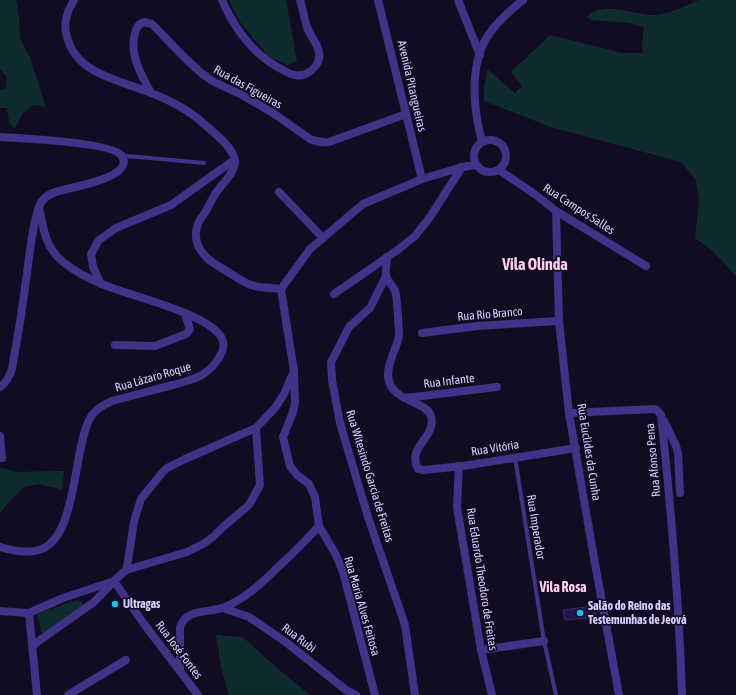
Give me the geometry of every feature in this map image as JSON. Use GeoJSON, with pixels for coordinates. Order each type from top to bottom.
{"type":"FeatureCollection","features":[{"type":"Feature","properties":{"kind":"street"},"geometry":{"type":"LineString","coordinates":[[74,0],[69,7],[65,33],[68,44],[82,63],[95,72],[151,93],[186,111],[202,122],[229,148],[234,160],[234,168],[197,225],[195,240],[200,249],[211,262],[252,285],[281,289]]}},
{"type":"Feature","properties":{"kind":"street"},"geometry":{"type":"LineString","coordinates":[[222,0],[239,33],[255,52],[269,63],[288,73],[304,75],[312,71],[319,58],[300,0]]}},
{"type":"Feature","properties":{"kind":"street","name":"Avenida Pitangueiras"},"geometry":{"type":"LineString","coordinates":[[378,0],[389,39],[422,179]]}},
{"type":"Feature","properties":{"kind":"street"},"geometry":{"type":"LineString","coordinates":[[458,0],[480,55]]}},
{"type":"Feature","properties":{"kind":"street"},"geometry":{"type":"LineString","coordinates":[[482,142],[476,119],[474,86],[480,55],[492,30],[523,0]]}},
{"type":"Feature","properties":{"kind":"street","name":"Rua das Figueiras"},"geometry":{"type":"LineString","coordinates":[[151,93],[138,66],[133,51],[136,29],[144,22],[152,24],[194,67],[212,81],[253,101],[316,142],[329,142],[406,114]]}},
{"type":"Feature","properties":{"kind":"street"},"geometry":{"type":"LineString","coordinates":[[0,137],[59,141],[102,147],[115,150],[122,156],[122,165],[112,175],[83,185],[60,190],[44,198],[39,207],[32,238],[12,369],[5,384],[0,387]]}},
{"type":"Feature","properties":{"kind":"street"},"geometry":{"type":"LineString","coordinates":[[493,140],[498,142],[505,150],[506,161],[499,170],[489,173],[479,169],[476,165],[473,155],[478,145],[482,142],[493,140]]}},
{"type":"Feature","properties":{"kind":"street"},"geometry":{"type":"LineString","coordinates":[[100,284],[91,254],[99,240],[116,228],[171,205],[234,160]]}},
{"type":"Feature","properties":{"kind":"street"},"geometry":{"type":"LineString","coordinates":[[126,570],[134,521],[140,499],[161,474],[167,468],[185,458],[256,428],[275,408],[284,394],[294,371],[281,289],[310,249],[363,204],[422,179],[462,167],[476,165]]}},
{"type":"Feature","properties":{"kind":"street"},"geometry":{"type":"LineString","coordinates":[[334,294],[415,236],[430,217],[462,167]]}},
{"type":"Feature","properties":{"kind":"street","name":"Rua Campos Salles"},"geometry":{"type":"LineString","coordinates":[[499,170],[536,195],[556,211],[646,266]]}},
{"type":"Feature","properties":{"kind":"street"},"geometry":{"type":"LineString","coordinates":[[279,192],[323,238]]}},
{"type":"Feature","properties":{"kind":"street","name":"Rua Lázaro Roque"},"geometry":{"type":"LineString","coordinates":[[0,547],[29,552],[40,550],[51,544],[58,536],[70,505],[83,436],[89,420],[100,406],[112,401],[194,379],[211,368],[224,347],[222,339],[218,333],[209,326],[185,314],[100,284],[61,261],[52,251],[47,240],[39,207]]}},
{"type":"Feature","properties":{"kind":"street","name":"Rua Euclides da Cunha"},"geometry":{"type":"LineString","coordinates":[[556,211],[559,321],[569,413],[619,695]]}},
{"type":"Feature","properties":{"kind":"street"},"geometry":{"type":"LineString","coordinates":[[387,257],[386,276],[396,291],[399,335],[388,370],[388,380],[396,392],[404,398]]}},
{"type":"Feature","properties":{"kind":"street","name":"Rua Witesindo Garcia de Freitas"},"geometry":{"type":"LineString","coordinates":[[386,276],[370,308],[349,327],[331,362],[332,380],[340,423],[368,517],[405,625],[415,695]]}},
{"type":"Feature","properties":{"kind":"street"},"geometry":{"type":"LineString","coordinates":[[115,345],[155,346],[186,334],[190,329],[185,314]]}},
{"type":"Feature","properties":{"kind":"street","name":"Rua Rio Branco"},"geometry":{"type":"LineString","coordinates":[[422,333],[477,326],[559,321]]}},
{"type":"Feature","properties":{"kind":"street","name":"Rua Maria Alves Feitosa"},"geometry":{"type":"LineString","coordinates":[[294,371],[295,403],[284,437],[290,466],[297,475],[309,484],[315,497],[320,526],[336,555],[343,572],[375,695]]}},
{"type":"Feature","properties":{"kind":"street","name":"Rua Infante"},"geometry":{"type":"LineString","coordinates":[[404,398],[497,387]]}},
{"type":"Feature","properties":{"kind":"street","name":"Rua Vitória"},"geometry":{"type":"LineString","coordinates":[[404,398],[423,407],[430,414],[432,420],[432,428],[417,449],[416,455],[418,469],[424,470],[459,466],[576,448]]}},
{"type":"Feature","properties":{"kind":"street","name":"Rua Afonso Pena"},"geometry":{"type":"LineString","coordinates":[[569,413],[654,409],[661,415],[667,470],[681,656],[682,695]]}},
{"type":"Feature","properties":{"kind":"street"},"geometry":{"type":"LineString","coordinates":[[661,415],[676,446],[678,454],[680,493]]}},
{"type":"Feature","properties":{"kind":"street"},"geometry":{"type":"LineString","coordinates":[[33,645],[94,602],[126,570],[187,552],[203,544],[249,505],[260,485],[256,428]]}},
{"type":"Feature","properties":{"kind":"street"},"geometry":{"type":"LineString","coordinates":[[0,436],[2,458]]}},
{"type":"Feature","properties":{"kind":"street","name":"Rua Eduardo Theodoro de Freitas"},"geometry":{"type":"LineString","coordinates":[[459,466],[457,507],[481,650],[492,695]]}},
{"type":"Feature","properties":{"kind":"street"},"geometry":{"type":"LineString","coordinates":[[180,670],[180,627],[183,620],[186,617],[195,614],[223,608],[242,599],[254,590],[320,526]]}},
{"type":"Feature","properties":{"kind":"street"},"geometry":{"type":"LineString","coordinates":[[0,611],[29,613],[63,598],[114,581]]}},
{"type":"Feature","properties":{"kind":"street","name":"Rua José Fontes"},"geometry":{"type":"LineString","coordinates":[[114,581],[144,624],[180,670],[195,694]]}},
{"type":"Feature","properties":{"kind":"street","name":"Rua Rubi"},"geometry":{"type":"LineString","coordinates":[[223,608],[248,617],[287,643],[346,690],[356,695]]}},
{"type":"Feature","properties":{"kind":"street"},"geometry":{"type":"LineString","coordinates":[[29,613],[37,695]]}},
{"type":"Feature","properties":{"kind":"street"},"geometry":{"type":"LineString","coordinates":[[481,650],[544,641]]}},
{"type":"Feature","properties":{"kind":"street"},"geometry":{"type":"LineString","coordinates":[[68,695],[126,660]]}},
{"type":"Feature","properties":{"kind":"lane"},"geometry":{"type":"LineString","coordinates":[[122,156],[139,156],[204,163]]}},
{"type":"Feature","properties":{"kind":"lane","name":"Rua Imperador"},"geometry":{"type":"LineString","coordinates":[[515,457],[544,641],[556,695]]}},
{"type":"Feature","properties":{"kind":"green space"},"geometry":{"type":"Polygon","coordinates":[[[0,0],[16,0],[19,17],[20,38],[30,58],[46,107],[33,105],[23,113],[15,128],[9,122],[7,108],[0,108],[0,90],[6,88],[7,77],[0,69],[0,0]]]}},
{"type":"Feature","properties":{"kind":"green space"},"geometry":{"type":"Polygon","coordinates":[[[229,0],[286,0],[297,61],[288,65],[268,56],[240,22],[229,0]]]}},
{"type":"Feature","properties":{"kind":"green space"},"geometry":{"type":"Polygon","coordinates":[[[699,0],[736,0],[736,276],[714,252],[695,238],[699,200],[696,180],[681,162],[551,127],[484,101],[484,88],[487,69],[515,93],[522,86],[511,72],[550,35],[623,53],[643,53],[642,44],[644,27],[629,23],[591,20],[587,17],[593,12],[600,9],[617,9],[657,15],[676,10],[699,0]]]}},
{"type":"Feature","properties":{"kind":"green space"},"geometry":{"type":"Polygon","coordinates":[[[0,467],[15,472],[64,471],[62,490],[39,484],[24,487],[0,512],[0,467]]]}},
{"type":"Feature","properties":{"kind":"green space"},"geometry":{"type":"Polygon","coordinates":[[[76,600],[81,601],[83,606],[42,634],[37,614],[76,600]]]}},
{"type":"Feature","properties":{"kind":"green space"},"geometry":{"type":"Polygon","coordinates":[[[216,635],[243,637],[278,669],[310,695],[229,695],[222,671],[216,635]]]}},
{"type":"Feature","properties":{"kind":"building","name":"Salão do Reino das Testemunhas de Jeová"},"geometry":{"type":"Polygon","coordinates":[[[594,606],[596,615],[586,618],[565,620],[563,610],[594,606]]]}},
{"type":"Feature","properties":{"kind":"place","name":"Ultragas"},"geometry":{"type":"Point","coordinates":[115,604]}},
{"type":"Feature","properties":{"kind":"place","name":"Salão do Reino das Testemunhas de Jeová"},"geometry":{"type":"Point","coordinates":[580,613]}},
{"type":"Feature","properties":{"kind":"district","name":"Vila Olinda"},"geometry":{"type":"Point","coordinates":[535,264]}},
{"type":"Feature","properties":{"kind":"district","name":"Vila Rosa"},"geometry":{"type":"Point","coordinates":[563,587]}}]}
